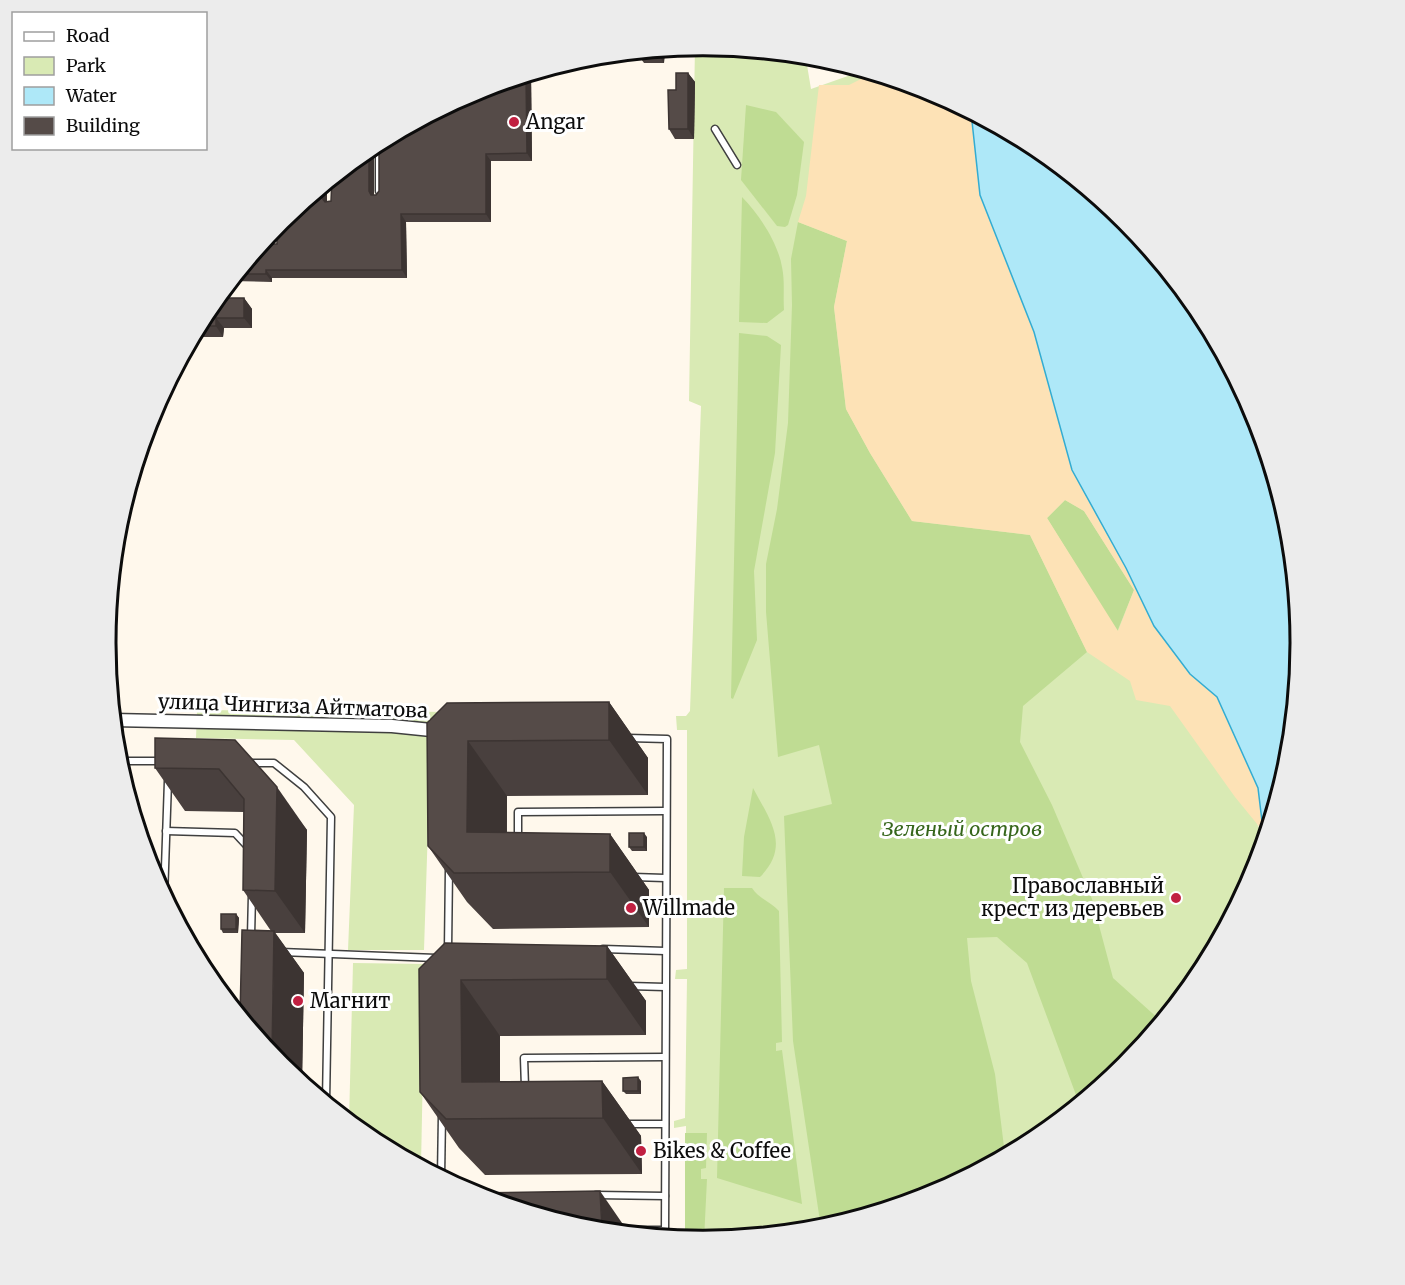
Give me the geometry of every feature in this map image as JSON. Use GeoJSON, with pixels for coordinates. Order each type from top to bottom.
{"type":"FeatureCollection","features":[{"type":"Feature","properties":{"kind":"street","name":"улица Чингиза Айтматова"},"geometry":{"type":"LineString","coordinates":[[121,720],[392,726],[452,732]]}},
{"type":"Feature","properties":{"kind":"lane"},"geometry":{"type":"LineString","coordinates":[[715,129],[737,165]]}},
{"type":"Feature","properties":{"kind":"lane"},"geometry":{"type":"LineString","coordinates":[[379,152],[379,198]]}},
{"type":"Feature","properties":{"kind":"lane"},"geometry":{"type":"LineString","coordinates":[[621,738],[667,739],[664,811],[665,1228]]}},
{"type":"Feature","properties":{"kind":"lane"},"geometry":{"type":"LineString","coordinates":[[128,761],[169,762],[165,877]]}},
{"type":"Feature","properties":{"kind":"lane"},"geometry":{"type":"LineString","coordinates":[[239,763],[274,763],[304,787],[331,817],[326,1093]]}},
{"type":"Feature","properties":{"kind":"lane"},"geometry":{"type":"LineString","coordinates":[[518,844],[518,812],[664,811]]}},
{"type":"Feature","properties":{"kind":"lane"},"geometry":{"type":"LineString","coordinates":[[166,831],[236,833],[252,852]]}},
{"type":"Feature","properties":{"kind":"lane"},"geometry":{"type":"LineString","coordinates":[[448,959],[449,865]]}},
{"type":"Feature","properties":{"kind":"lane"},"geometry":{"type":"LineString","coordinates":[[620,877],[665,878]]}},
{"type":"Feature","properties":{"kind":"lane"},"geometry":{"type":"LineString","coordinates":[[251,940],[252,885]]}},
{"type":"Feature","properties":{"kind":"lane"},"geometry":{"type":"LineString","coordinates":[[448,959],[453,946]]}},
{"type":"Feature","properties":{"kind":"lane"},"geometry":{"type":"LineString","coordinates":[[595,949],[665,951]]}},
{"type":"Feature","properties":{"kind":"lane"},"geometry":{"type":"LineString","coordinates":[[273,952],[448,959]]}},
{"type":"Feature","properties":{"kind":"lane"},"geometry":{"type":"LineString","coordinates":[[619,986],[665,987]]}},
{"type":"Feature","properties":{"kind":"lane"},"geometry":{"type":"LineString","coordinates":[[525,1092],[524,1058],[665,1057]]}},
{"type":"Feature","properties":{"kind":"lane"},"geometry":{"type":"LineString","coordinates":[[441,1168],[442,1108]]}},
{"type":"Feature","properties":{"kind":"lane"},"geometry":{"type":"LineString","coordinates":[[620,1124],[665,1124]]}},
{"type":"Feature","properties":{"kind":"lane"},"geometry":{"type":"LineString","coordinates":[[585,1195],[665,1196]]}},
{"type":"Feature","properties":{"kind":"green space","name":"Зеленый остров"},"geometry":{"type":"Polygon","coordinates":[[[695,56],[741,57],[807,65],[811,89],[850,75],[891,87],[937,105],[1259,828],[1229,902],[1191,969],[1168,1000],[1118,1058],[1090,1084],[1029,1131],[962,1169],[891,1198],[817,1218],[741,1228],[702,1230],[685,1229],[686,1126],[674,1128],[674,1121],[685,1118],[687,979],[675,979],[676,970],[687,969],[687,730],[677,730],[676,716],[686,716],[690,711],[701,406],[689,401],[695,56]]]}},
{"type":"Feature","properties":{"kind":"green space"},"geometry":{"type":"Polygon","coordinates":[[[746,105],[776,112],[804,142],[797,195],[788,225],[785,227],[777,226],[741,180],[746,105]]]}},
{"type":"Feature","properties":{"kind":"green space"},"geometry":{"type":"Polygon","coordinates":[[[742,197],[767,229],[782,267],[784,310],[767,323],[739,322],[742,197]]]}},
{"type":"Feature","properties":{"kind":"green space"},"geometry":{"type":"Polygon","coordinates":[[[798,222],[847,241],[834,307],[846,409],[912,521],[1030,535],[1087,652],[1023,706],[1020,742],[1052,805],[1092,899],[1113,978],[1155,1016],[1118,1058],[1076,1095],[1027,963],[997,937],[967,938],[971,981],[995,1074],[1004,1146],[927,1185],[891,1198],[819,1217],[793,1041],[784,816],[832,804],[819,745],[778,757],[766,612],[766,564],[777,509],[788,423],[792,305],[791,259],[798,222]]]}},
{"type":"Feature","properties":{"kind":"green space"},"geometry":{"type":"Polygon","coordinates":[[[739,333],[767,336],[781,345],[775,453],[754,571],[757,640],[733,699],[731,698],[739,333]]]}},
{"type":"Feature","properties":{"kind":"green space"},"geometry":{"type":"Polygon","coordinates":[[[1065,500],[1084,511],[1134,590],[1117,632],[1047,518],[1065,500]]]}},
{"type":"Feature","properties":{"kind":"green space"},"geometry":{"type":"Polygon","coordinates":[[[197,710],[458,712],[431,734],[424,950],[348,950],[354,805],[294,740],[196,738],[197,710]]]}},
{"type":"Feature","properties":{"kind":"green space"},"geometry":{"type":"Polygon","coordinates":[[[753,788],[771,822],[776,844],[769,866],[760,877],[742,876],[744,837],[753,788]]]}},
{"type":"Feature","properties":{"kind":"green space"},"geometry":{"type":"Polygon","coordinates":[[[724,888],[752,888],[779,911],[782,1042],[776,1043],[776,1051],[782,1050],[802,1204],[717,1178],[724,888]]]}},
{"type":"Feature","properties":{"kind":"green space"},"geometry":{"type":"Polygon","coordinates":[[[353,963],[425,964],[421,1157],[376,1131],[349,1111],[353,963]]]}},
{"type":"Feature","properties":{"kind":"green space"},"geometry":{"type":"Polygon","coordinates":[[[685,1133],[707,1133],[706,1168],[701,1169],[701,1179],[707,1179],[704,1230],[685,1229],[685,1133]]]}},
{"type":"Feature","properties":{"kind":"sand"},"geometry":{"type":"Polygon","coordinates":[[[862,78],[927,100],[972,121],[980,195],[1034,332],[1072,470],[1126,568],[1154,626],[1190,674],[1217,697],[1259,788],[1261,820],[1259,827],[1235,797],[1170,706],[1136,700],[1130,681],[1087,652],[1030,535],[912,521],[870,453],[846,409],[834,307],[847,241],[798,222],[806,196],[819,85],[849,85],[862,78]],[[1065,500],[1047,518],[1118,631],[1134,590],[1084,511],[1065,500]]]}},
{"type":"Feature","properties":{"kind":"water"},"geometry":{"type":"Polygon","coordinates":[[[972,121],[1029,154],[1060,177],[1118,227],[1144,255],[1191,316],[1229,383],[1245,418],[1258,454],[1278,528],[1288,604],[1290,642],[1288,681],[1278,757],[1262,819],[1258,788],[1217,697],[1190,674],[1154,626],[1126,568],[1072,470],[1034,332],[980,195],[972,121]]]}},
{"type":"Feature","properties":{"kind":"building"},"geometry":{"type":"Polygon","coordinates":[[[676,73],[688,73],[688,129],[669,129],[668,90],[676,90],[676,73]]]}},
{"type":"Feature","properties":{"kind":"building"},"geometry":{"type":"Polygon","coordinates":[[[526,83],[527,153],[486,154],[486,214],[401,214],[402,270],[266,270],[266,274],[246,274],[271,244],[277,244],[277,238],[287,227],[322,195],[325,202],[331,201],[332,188],[369,159],[369,191],[371,195],[376,195],[379,191],[379,152],[443,116],[478,100],[526,83]]]}},
{"type":"Feature","properties":{"kind":"building"},"geometry":{"type":"Polygon","coordinates":[[[227,298],[244,298],[244,318],[216,318],[216,326],[208,326],[227,298]]]}},
{"type":"Feature","properties":{"kind":"building"},"geometry":{"type":"Polygon","coordinates":[[[609,702],[609,740],[468,741],[467,832],[610,834],[610,872],[454,873],[428,846],[427,723],[447,703],[609,702]]]}},
{"type":"Feature","properties":{"kind":"building"},"geometry":{"type":"Polygon","coordinates":[[[155,738],[235,740],[277,787],[275,891],[243,890],[244,799],[219,769],[155,768],[155,738]]]}},
{"type":"Feature","properties":{"kind":"building"},"geometry":{"type":"Polygon","coordinates":[[[629,833],[644,833],[644,847],[629,847],[629,833]]]}},
{"type":"Feature","properties":{"kind":"building"},"geometry":{"type":"Polygon","coordinates":[[[221,914],[236,914],[236,929],[221,929],[221,914]]]}},
{"type":"Feature","properties":{"kind":"building"},"geometry":{"type":"Polygon","coordinates":[[[242,930],[274,931],[272,1042],[240,1004],[242,930]]]}},
{"type":"Feature","properties":{"kind":"building"},"geometry":{"type":"Polygon","coordinates":[[[445,943],[607,946],[607,979],[461,980],[462,1082],[602,1081],[603,1118],[446,1119],[420,1092],[419,969],[445,943]]]}},
{"type":"Feature","properties":{"kind":"building"},"geometry":{"type":"Polygon","coordinates":[[[638,1077],[638,1091],[623,1091],[623,1078],[638,1077]]]}},
{"type":"Feature","properties":{"kind":"building"},"geometry":{"type":"Polygon","coordinates":[[[600,1191],[602,1220],[551,1209],[499,1193],[600,1191]]]}},
{"type":"Feature","properties":{"kind":"place","name":"Angar"},"geometry":{"type":"Point","coordinates":[514,122]}},
{"type":"Feature","properties":{"kind":"place","name":"Православный крест из деревьев"},"geometry":{"type":"Point","coordinates":[1176,898]}},
{"type":"Feature","properties":{"kind":"place","name":"Willmade"},"geometry":{"type":"Point","coordinates":[631,908]}},
{"type":"Feature","properties":{"kind":"place","name":"Магнит"},"geometry":{"type":"Point","coordinates":[298,1001]}},
{"type":"Feature","properties":{"kind":"place","name":"Bikes & Coffee"},"geometry":{"type":"Point","coordinates":[641,1151]}}]}
